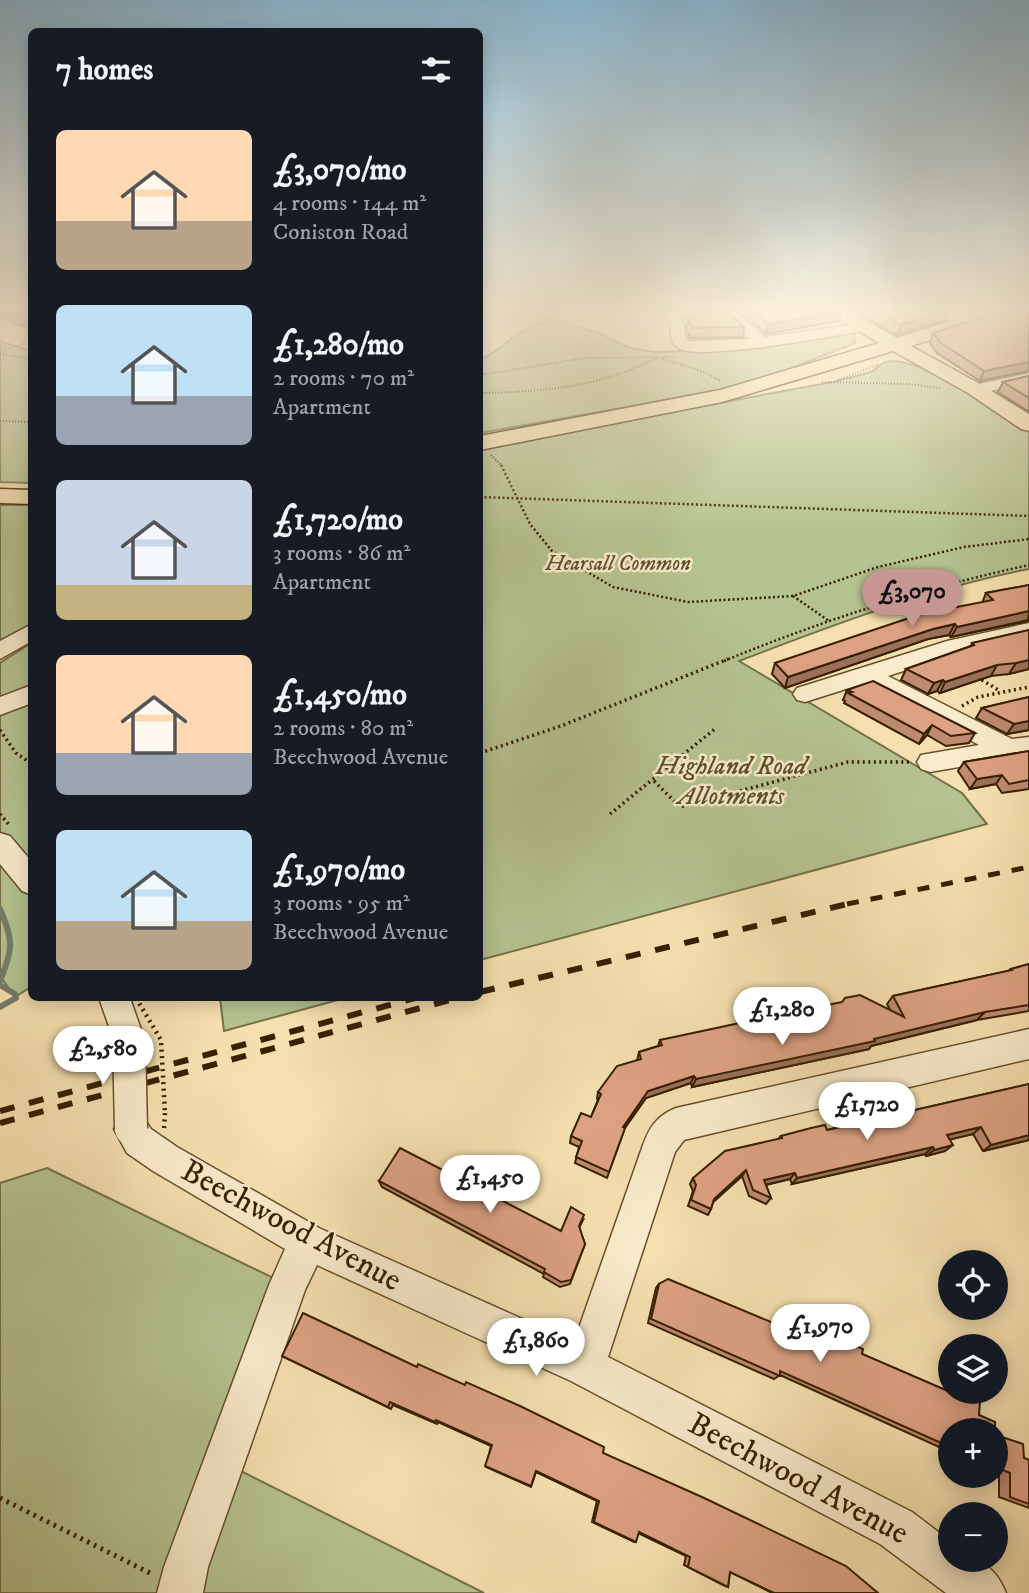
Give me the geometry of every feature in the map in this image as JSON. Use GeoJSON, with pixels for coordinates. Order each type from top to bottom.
{"type":"FeatureCollection","features":[{"type":"Feature","properties":{"kind":"main road"},"geometry":{"type":"LineString","coordinates":[[483,441],[758,386]]}},
{"type":"Feature","properties":{"kind":"main road"},"geometry":{"type":"LineString","coordinates":[[970,386],[1029,424]]}},
{"type":"Feature","properties":{"kind":"main road"},"geometry":{"type":"LineString","coordinates":[[0,496],[28,492]]}},
{"type":"Feature","properties":{"kind":"street"},"geometry":{"type":"LineString","coordinates":[[975,389],[988,386]]}},
{"type":"Feature","properties":{"kind":"street"},"geometry":{"type":"LineString","coordinates":[[804,694],[934,652],[1029,630]]}},
{"type":"Feature","properties":{"kind":"street"},"geometry":{"type":"LineString","coordinates":[[0,651],[28,634]]}},
{"type":"Feature","properties":{"kind":"street"},"geometry":{"type":"LineString","coordinates":[[866,674],[944,715],[1019,747]]}},
{"type":"Feature","properties":{"kind":"street"},"geometry":{"type":"LineString","coordinates":[[0,706],[28,695]]}},
{"type":"Feature","properties":{"kind":"street"},"geometry":{"type":"LineString","coordinates":[[930,762],[1019,747]]}},
{"type":"Feature","properties":{"kind":"street"},"geometry":{"type":"LineString","coordinates":[[0,844],[28,878]]}},
{"type":"Feature","properties":{"kind":"street"},"geometry":{"type":"LineString","coordinates":[[116,1001],[129,1041],[148,1121]]}},
{"type":"Feature","properties":{"kind":"street"},"geometry":{"type":"LineString","coordinates":[[585,1367],[660,1145],[667,1132],[676,1125],[1029,1044]]}},
{"type":"Feature","properties":{"kind":"street","name":"Beechwood Avenue"},"geometry":{"type":"LineString","coordinates":[[148,1121],[139,1140],[164,1159],[308,1242],[585,1367],[896,1528],[983,1593]]}},
{"type":"Feature","properties":{"kind":"street"},"geometry":{"type":"LineString","coordinates":[[181,1591],[186,1567],[288,1285],[308,1242]]}},
{"type":"Feature","properties":{"kind":"path"},"geometry":{"type":"LineString","coordinates":[[483,393],[561,386]]}},
{"type":"Feature","properties":{"kind":"path"},"geometry":{"type":"LineString","coordinates":[[728,386],[737,392]]}},
{"type":"Feature","properties":{"kind":"path"},"geometry":{"type":"LineString","coordinates":[[926,386],[946,389]]}},
{"type":"Feature","properties":{"kind":"path"},"geometry":{"type":"LineString","coordinates":[[0,421],[28,422]]}},
{"type":"Feature","properties":{"kind":"path"},"geometry":{"type":"LineString","coordinates":[[483,445],[503,467],[530,524],[552,551],[613,587],[688,602],[793,596],[915,558],[964,547],[1029,539]]}},
{"type":"Feature","properties":{"kind":"path"},"geometry":{"type":"LineString","coordinates":[[483,496],[1029,516]]}},
{"type":"Feature","properties":{"kind":"path"},"geometry":{"type":"LineString","coordinates":[[483,752],[544,734],[702,669],[829,621],[968,577],[1029,565]]}},
{"type":"Feature","properties":{"kind":"path"},"geometry":{"type":"LineString","coordinates":[[793,596],[829,621]]}},
{"type":"Feature","properties":{"kind":"path"},"geometry":{"type":"LineString","coordinates":[[934,652],[1002,692]]}},
{"type":"Feature","properties":{"kind":"path"},"geometry":{"type":"LineString","coordinates":[[944,715],[978,697],[1029,687]]}},
{"type":"Feature","properties":{"kind":"path"},"geometry":{"type":"LineString","coordinates":[[610,814],[716,728]]}},
{"type":"Feature","properties":{"kind":"path"},"geometry":{"type":"LineString","coordinates":[[0,730],[16,753],[28,761]]}},
{"type":"Feature","properties":{"kind":"path"},"geometry":{"type":"LineString","coordinates":[[654,781],[680,807],[848,762],[930,762]]}},
{"type":"Feature","properties":{"kind":"path"},"geometry":{"type":"LineString","coordinates":[[138,1001],[161,1040],[148,1121]]}},
{"type":"Feature","properties":{"kind":"path"},"geometry":{"type":"LineString","coordinates":[[0,1498],[181,1591]]}},
{"type":"Feature","properties":{"kind":"green space"},"geometry":{"type":"Polygon","coordinates":[[[0,386],[28,386],[28,483],[0,482],[0,386]]]}},
{"type":"Feature","properties":{"kind":"green space"},"geometry":{"type":"Polygon","coordinates":[[[483,386],[734,386],[483,432],[483,386]]]}},
{"type":"Feature","properties":{"kind":"green space","name":"Hearsall Common"},"geometry":{"type":"Polygon","coordinates":[[[809,386],[958,386],[1029,430],[1029,569],[919,597],[739,661],[962,793],[987,824],[483,959],[483,446],[809,386]]]}},
{"type":"Feature","properties":{"kind":"green space"},"geometry":{"type":"Polygon","coordinates":[[[0,505],[28,505],[28,627],[0,644],[0,505]]]}},
{"type":"Feature","properties":{"kind":"green space"},"geometry":{"type":"Polygon","coordinates":[[[28,645],[28,989],[15,997],[0,976],[0,663],[28,645]]]}},
{"type":"Feature","properties":{"kind":"green space"},"geometry":{"type":"Polygon","coordinates":[[[220,1001],[334,1001],[224,1031],[220,1001]]]}},
{"type":"Feature","properties":{"kind":"green space"},"geometry":{"type":"Polygon","coordinates":[[[47,1168],[294,1288],[233,1467],[484,1593],[0,1593],[0,1183],[47,1168]]]}},
{"type":"Feature","properties":{"kind":"building"},"geometry":{"type":"Polygon","coordinates":[[[1010,386],[1029,386],[1029,398],[1010,386]]]}},
{"type":"Feature","properties":{"kind":"building"},"geometry":{"type":"Polygon","coordinates":[[[1029,585],[1029,611],[957,627],[955,624],[933,629],[788,677],[775,663],[921,614],[993,600],[986,593],[1029,585]]]}},
{"type":"Feature","properties":{"kind":"building"},"geometry":{"type":"Polygon","coordinates":[[[1029,630],[1029,660],[997,665],[934,683],[906,669],[974,645],[972,643],[1029,630]]]}},
{"type":"Feature","properties":{"kind":"building"},"geometry":{"type":"Polygon","coordinates":[[[873,681],[975,733],[951,736],[932,725],[924,734],[848,693],[852,692],[847,690],[873,681]]]}},
{"type":"Feature","properties":{"kind":"building"},"geometry":{"type":"Polygon","coordinates":[[[1029,697],[1029,721],[1014,724],[982,708],[1029,697]]]}},
{"type":"Feature","properties":{"kind":"building"},"geometry":{"type":"Polygon","coordinates":[[[1029,751],[1029,780],[1009,784],[1002,775],[977,779],[964,762],[1029,751]]]}},
{"type":"Feature","properties":{"kind":"building"},"geometry":{"type":"Polygon","coordinates":[[[1029,964],[1029,1005],[985,1012],[874,1039],[875,1041],[696,1079],[694,1076],[648,1091],[623,1127],[625,1128],[609,1172],[576,1157],[582,1141],[571,1136],[581,1113],[591,1117],[601,1094],[598,1092],[617,1066],[641,1059],[639,1052],[662,1045],[660,1040],[754,1020],[758,1029],[796,1022],[792,1012],[842,1002],[845,998],[860,995],[904,1017],[893,996],[1029,964]]]}},
{"type":"Feature","properties":{"kind":"building"},"geometry":{"type":"Polygon","coordinates":[[[1029,1084],[1029,1135],[991,1145],[981,1127],[947,1135],[953,1145],[934,1150],[933,1147],[797,1178],[795,1173],[764,1180],[771,1198],[753,1190],[746,1170],[714,1199],[711,1209],[691,1200],[696,1185],[693,1178],[725,1151],[782,1138],[781,1136],[811,1128],[825,1125],[827,1130],[1029,1084]]]}},
{"type":"Feature","properties":{"kind":"building"},"geometry":{"type":"Polygon","coordinates":[[[400,1148],[561,1231],[571,1207],[584,1215],[579,1226],[585,1244],[571,1280],[561,1282],[544,1272],[545,1269],[379,1181],[400,1148]]]}},
{"type":"Feature","properties":{"kind":"building"},"geometry":{"type":"Polygon","coordinates":[[[668,1279],[807,1337],[809,1326],[863,1349],[862,1354],[938,1387],[938,1404],[980,1404],[979,1415],[986,1418],[938,1418],[938,1442],[780,1371],[780,1376],[651,1319],[659,1284],[668,1279]]]}},
{"type":"Feature","properties":{"kind":"building"},"geometry":{"type":"Polygon","coordinates":[[[303,1313],[417,1367],[418,1364],[465,1385],[466,1382],[520,1406],[604,1447],[603,1453],[846,1566],[878,1593],[774,1593],[730,1572],[728,1587],[688,1567],[690,1557],[639,1532],[636,1542],[594,1522],[599,1501],[536,1471],[531,1486],[485,1466],[492,1445],[390,1402],[388,1407],[282,1356],[303,1313]]]}},
{"type":"Feature","properties":{"kind":"building"},"geometry":{"type":"Polygon","coordinates":[[[1008,1439],[1023,1444],[1024,1458],[1029,1460],[1029,1504],[1010,1497],[1008,1439]]]}},
{"type":"Feature","properties":{"kind":"waterway"},"geometry":{"type":"LineString","coordinates":[[0,909],[10,937],[9,953],[0,981]]}},
{"type":"Feature","properties":{"kind":"waterway"},"geometry":{"type":"LineString","coordinates":[[0,985],[15,994],[16,998],[0,1007]]}},
{"type":"Feature","properties":{"kind":"railway"},"geometry":{"type":"LineString","coordinates":[[851,903],[1029,867]]}},
{"type":"Feature","properties":{"kind":"railway"},"geometry":{"type":"LineString","coordinates":[[851,903],[856,902]]}},
{"type":"Feature","properties":{"kind":"railway"},"geometry":{"type":"LineString","coordinates":[[483,991],[851,903]]}},
{"type":"Feature","properties":{"kind":"railway"},"geometry":{"type":"LineString","coordinates":[[847,904],[851,903]]}},
{"type":"Feature","properties":{"kind":"railway"},"geometry":{"type":"LineString","coordinates":[[0,1111],[404,1001]]}},
{"type":"Feature","properties":{"kind":"railway"},"geometry":{"type":"LineString","coordinates":[[0,1123],[446,1001]]}},
{"type":"Feature","properties":{"kind":"park label","name":"Highland Road Allotments"},"geometry":{"type":"Point","coordinates":[731,781]}}]}
